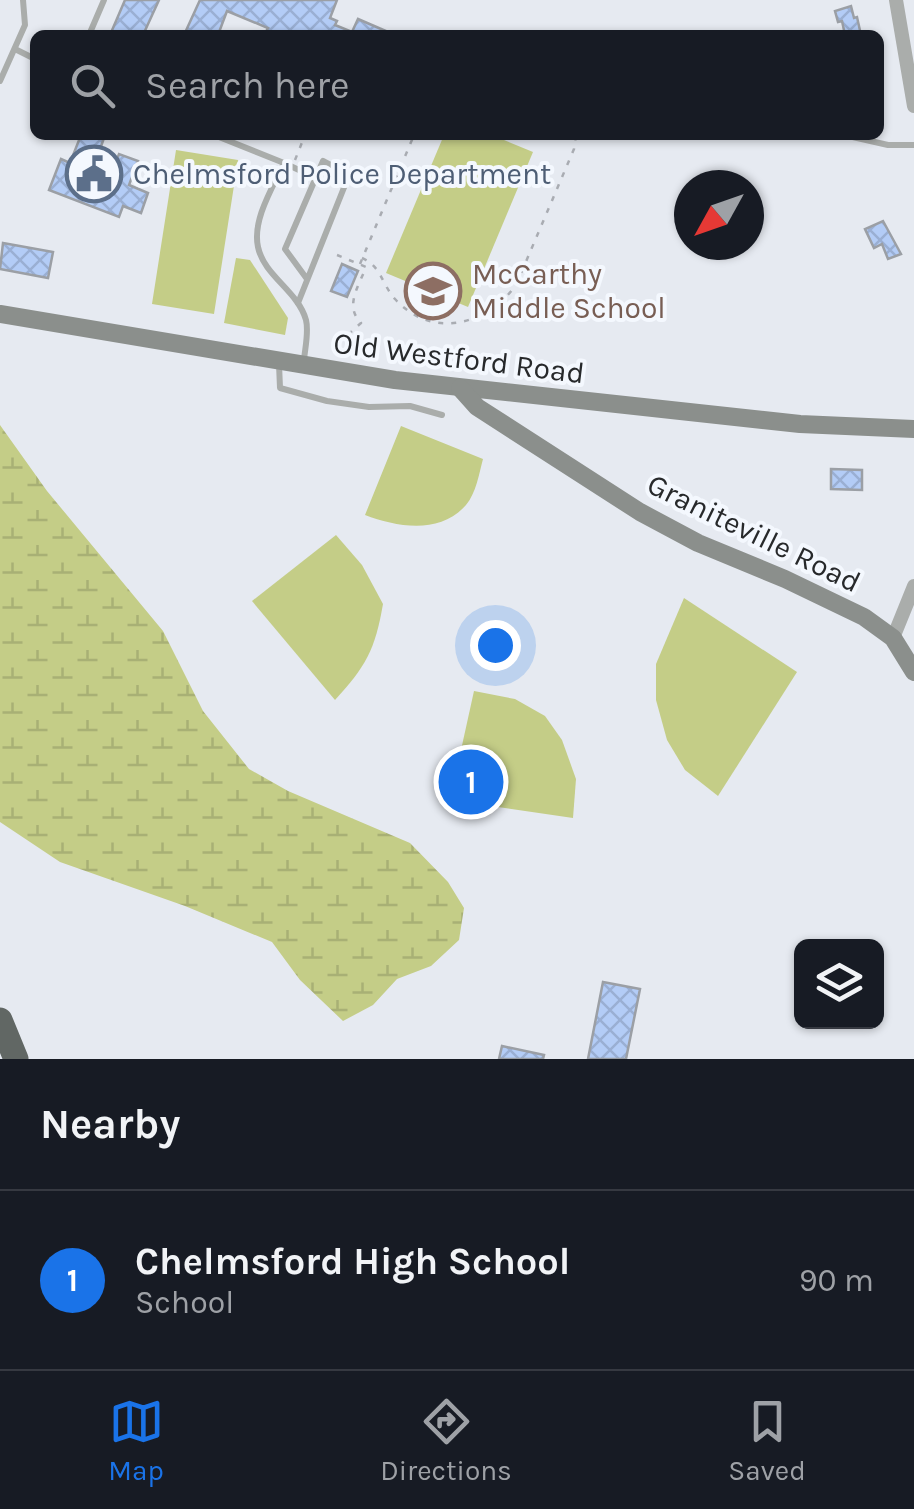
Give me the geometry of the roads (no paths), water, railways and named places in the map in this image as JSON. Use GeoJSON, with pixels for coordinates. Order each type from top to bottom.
{"type":"FeatureCollection","features":[{"type":"Feature","properties":{"kind":"highway"},"geometry":{"type":"LineString","coordinates":[[0,1020],[16,1059]]}},
{"type":"Feature","properties":{"kind":"main road","name":"Old Westford Road"},"geometry":{"type":"LineString","coordinates":[[0,314],[303,366],[460,388],[800,424],[914,429]]}},
{"type":"Feature","properties":{"kind":"main road","name":"Graniteville Road"},"geometry":{"type":"LineString","coordinates":[[460,388],[477,408],[640,512],[698,544],[864,617],[893,638],[914,672]]}},
{"type":"Feature","properties":{"kind":"street"},"geometry":{"type":"LineString","coordinates":[[896,0],[914,106]]}},
{"type":"Feature","properties":{"kind":"street"},"geometry":{"type":"LineString","coordinates":[[893,638],[914,586]]}},
{"type":"Feature","properties":{"kind":"lane"},"geometry":{"type":"LineString","coordinates":[[0,81],[25,25],[23,0]]}},
{"type":"Feature","properties":{"kind":"lane"},"geometry":{"type":"LineString","coordinates":[[91,30],[104,0]]}},
{"type":"Feature","properties":{"kind":"lane"},"geometry":{"type":"LineString","coordinates":[[15,49],[30,56]]}},
{"type":"Feature","properties":{"kind":"lane"},"geometry":{"type":"LineString","coordinates":[[226,140],[316,178]]}},
{"type":"Feature","properties":{"kind":"lane"},"geometry":{"type":"LineString","coordinates":[[866,140],[914,146]]}},
{"type":"Feature","properties":{"kind":"lane"},"geometry":{"type":"LineString","coordinates":[[298,303],[349,175],[323,161],[285,249],[307,279]]}},
{"type":"Feature","properties":{"kind":"lane"},"geometry":{"type":"LineString","coordinates":[[284,164],[260,219],[257,245],[264,262],[298,303],[306,322],[303,366]]}},
{"type":"Feature","properties":{"kind":"lane"},"geometry":{"type":"LineString","coordinates":[[279,362],[280,388],[327,401],[369,407],[410,406],[442,415]]}},
{"type":"Feature","properties":{"kind":"place","name":"Chelmsford Police Department"},"geometry":{"type":"Point","coordinates":[94,174]}},
{"type":"Feature","properties":{"kind":"place","name":"McCarthy Middle School"},"geometry":{"type":"Point","coordinates":[433,291]}},
{"type":"Feature","properties":{"kind":"place","name":"Chelmsford High School"},"geometry":{"type":"Point","coordinates":[471,782]}}]}
